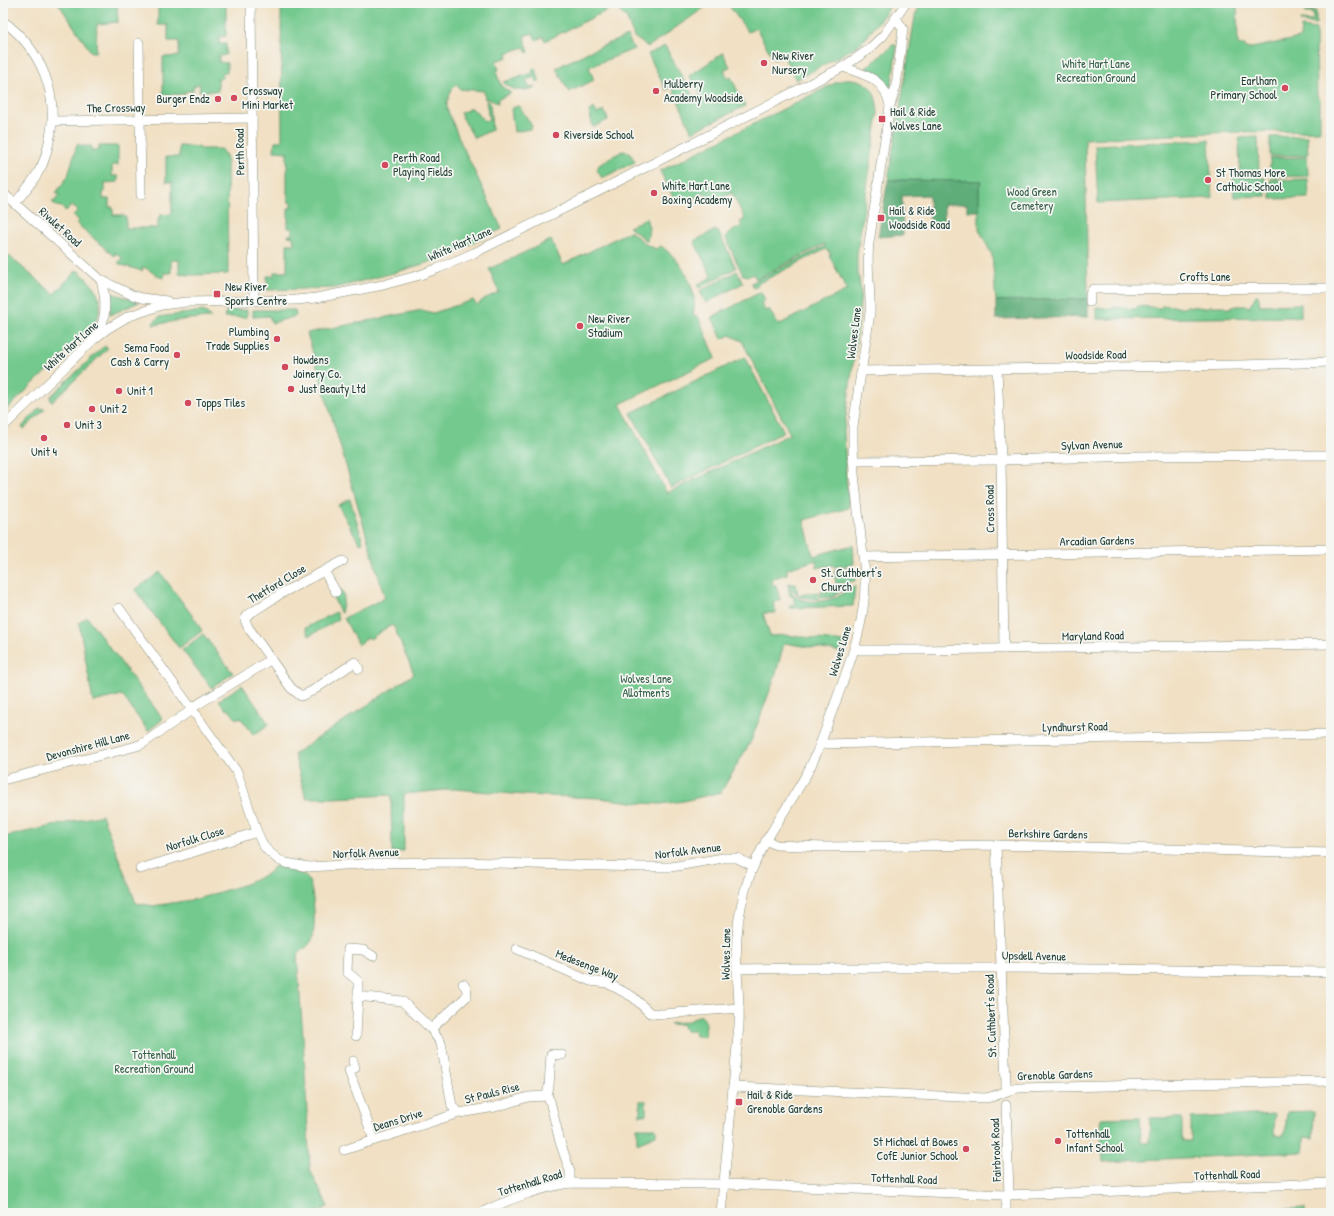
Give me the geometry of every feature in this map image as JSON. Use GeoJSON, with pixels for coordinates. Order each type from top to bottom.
{"type":"FeatureCollection","features":[{"type":"Feature","properties":{"kind":"street","name":"Perth Road"},"geometry":{"type":"LineString","coordinates":[[251,3],[254,301]]}},
{"type":"Feature","properties":{"kind":"street","name":"White Hart Lane"},"geometry":{"type":"LineString","coordinates":[[3,427],[94,339],[115,324],[141,311],[156,306],[186,302],[296,300],[337,295],[394,282],[439,268],[474,253],[587,197],[843,67],[868,50],[883,36],[906,3]]}},
{"type":"Feature","properties":{"kind":"street","name":"Wolves Lane"},"geometry":{"type":"LineString","coordinates":[[721,1213],[734,1087],[740,1008],[737,969],[739,918],[745,890],[766,840],[806,775],[820,744],[855,648],[865,601],[866,583],[864,557],[853,461],[853,426],[862,371],[870,305],[868,251],[890,106],[896,86],[903,29],[896,18]]}},
{"type":"Feature","properties":{"kind":"street"},"geometry":{"type":"LineString","coordinates":[[3,21],[21,36],[36,56],[50,94],[52,106],[52,121],[48,146],[41,168],[15,203]]}},
{"type":"Feature","properties":{"kind":"street"},"geometry":{"type":"LineString","coordinates":[[139,43],[141,195]]}},
{"type":"Feature","properties":{"kind":"street"},"geometry":{"type":"LineString","coordinates":[[843,67],[856,71],[878,82],[887,94],[890,106]]}},
{"type":"Feature","properties":{"kind":"street","name":"The Crossway"},"geometry":{"type":"LineString","coordinates":[[52,121],[252,118]]}},
{"type":"Feature","properties":{"kind":"street","name":"Rivulet Road"},"geometry":{"type":"LineString","coordinates":[[3,193],[101,280],[132,295],[142,298],[186,302]]}},
{"type":"Feature","properties":{"kind":"street"},"geometry":{"type":"LineString","coordinates":[[94,339],[102,326],[105,315],[105,298],[101,280]]}},
{"type":"Feature","properties":{"kind":"street","name":"Crofts Lane"},"geometry":{"type":"LineString","coordinates":[[1090,302],[1090,294],[1093,289],[1331,288]]}},
{"type":"Feature","properties":{"kind":"street","name":"Woodside Road"},"geometry":{"type":"LineString","coordinates":[[862,371],[1241,365],[1331,362]]}},
{"type":"Feature","properties":{"kind":"street","name":"Cross Road"},"geometry":{"type":"LineString","coordinates":[[996,369],[1001,460],[1004,649]]}},
{"type":"Feature","properties":{"kind":"street","name":"Sylvan Avenue"},"geometry":{"type":"LineString","coordinates":[[853,461],[1001,460],[1140,456],[1331,455]]}},
{"type":"Feature","properties":{"kind":"street","name":"Arcadian Gardens"},"geometry":{"type":"LineString","coordinates":[[864,557],[1331,549]]}},
{"type":"Feature","properties":{"kind":"street","name":"Thetford Close"},"geometry":{"type":"LineString","coordinates":[[343,561],[282,593],[246,616],[245,620],[270,660],[292,688],[301,696],[312,691],[354,662],[359,669]]}},
{"type":"Feature","properties":{"kind":"street","name":"Thetford Close"},"geometry":{"type":"LineString","coordinates":[[324,571],[336,592]]}},
{"type":"Feature","properties":{"kind":"street","name":"Norfolk Avenue"},"geometry":{"type":"LineString","coordinates":[[119,608],[237,772],[257,832],[263,845],[274,856],[286,863],[309,867],[378,863],[459,862],[642,868],[671,867],[723,858],[737,858],[754,866]]}},
{"type":"Feature","properties":{"kind":"street","name":"Maryland Road"},"geometry":{"type":"LineString","coordinates":[[855,648],[861,650],[1004,649],[1331,644]]}},
{"type":"Feature","properties":{"kind":"street"},"geometry":{"type":"LineString","coordinates":[[192,709],[270,660]]}},
{"type":"Feature","properties":{"kind":"street","name":"Devonshire Hill Lane"},"geometry":{"type":"LineString","coordinates":[[3,780],[142,744],[192,709]]}},
{"type":"Feature","properties":{"kind":"street","name":"Lyndhurst Road"},"geometry":{"type":"LineString","coordinates":[[820,744],[1331,734]]}},
{"type":"Feature","properties":{"kind":"street","name":"Norfolk Close"},"geometry":{"type":"LineString","coordinates":[[140,869],[257,832]]}},
{"type":"Feature","properties":{"kind":"street","name":"Berkshire Gardens"},"geometry":{"type":"LineString","coordinates":[[766,840],[776,845],[823,847],[996,845],[1331,852]]}},
{"type":"Feature","properties":{"kind":"street","name":"St. Cuthbert's Road"},"geometry":{"type":"LineString","coordinates":[[996,845],[1007,1090]]}},
{"type":"Feature","properties":{"kind":"street"},"geometry":{"type":"LineString","coordinates":[[356,1036],[358,981],[347,972],[348,949],[364,950],[373,956]]}},
{"type":"Feature","properties":{"kind":"street","name":"Medesenge Way"},"geometry":{"type":"LineString","coordinates":[[517,949],[590,981],[607,984],[633,997],[650,1013],[662,1014],[740,1008]]}},
{"type":"Feature","properties":{"kind":"street","name":"Upsdell Avenue"},"geometry":{"type":"LineString","coordinates":[[737,969],[1001,968],[1331,972]]}},
{"type":"Feature","properties":{"kind":"street"},"geometry":{"type":"LineString","coordinates":[[431,1028],[466,997],[468,993],[467,988],[463,984]]}},
{"type":"Feature","properties":{"kind":"street","name":"St Pauls Rise"},"geometry":{"type":"LineString","coordinates":[[358,996],[402,1001],[431,1028],[441,1044],[452,1106],[459,1113],[495,1107],[528,1097],[547,1096]]}},
{"type":"Feature","properties":{"kind":"street"},"geometry":{"type":"LineString","coordinates":[[562,1055],[551,1054],[547,1096],[550,1101],[560,1142],[570,1171],[570,1184]]}},
{"type":"Feature","properties":{"kind":"street"},"geometry":{"type":"LineString","coordinates":[[353,1061],[355,1068],[349,1071],[374,1140]]}},
{"type":"Feature","properties":{"kind":"street","name":"Grenoble Gardens"},"geometry":{"type":"LineString","coordinates":[[734,1087],[985,1098],[992,1097],[1007,1090],[1019,1088],[1331,1082]]}},
{"type":"Feature","properties":{"kind":"street","name":"Fairbrook Road"},"geometry":{"type":"LineString","coordinates":[[1006,1104],[1006,1213]]}},
{"type":"Feature","properties":{"kind":"street","name":"Deans Drive"},"geometry":{"type":"LineString","coordinates":[[344,1150],[459,1113]]}},
{"type":"Feature","properties":{"kind":"street","name":"Tottenhall Road"},"geometry":{"type":"LineString","coordinates":[[481,1213],[551,1187],[570,1184],[724,1184],[1007,1195],[1331,1183]]}},
{"type":"Feature","properties":{"kind":"green space"},"geometry":{"type":"Polygon","coordinates":[[[58,3],[117,3],[118,22],[97,24],[96,52],[91,52],[58,3]]]}},
{"type":"Feature","properties":{"kind":"green space"},"geometry":{"type":"Polygon","coordinates":[[[156,3],[226,3],[226,36],[219,37],[219,44],[226,44],[226,55],[219,56],[219,62],[227,63],[227,73],[222,73],[222,78],[218,78],[218,91],[199,91],[200,84],[197,84],[196,86],[193,86],[193,91],[185,91],[185,94],[164,95],[163,57],[179,56],[179,41],[168,41],[168,25],[158,25],[158,7],[156,7],[156,3]]]}},
{"type":"Feature","properties":{"kind":"green space","name":"Perth Road Playing Fields"},"geometry":{"type":"Polygon","coordinates":[[[281,3],[711,3],[648,47],[634,37],[626,17],[616,6],[545,41],[543,37],[536,40],[533,33],[524,36],[529,52],[527,53],[524,47],[507,53],[508,57],[496,61],[499,70],[496,71],[501,86],[511,93],[497,100],[498,104],[490,99],[485,99],[484,91],[460,89],[456,85],[452,89],[447,102],[447,109],[461,143],[502,229],[439,259],[397,272],[335,288],[267,290],[267,276],[274,276],[274,272],[287,272],[287,244],[294,244],[293,237],[288,236],[292,235],[292,228],[288,228],[288,208],[291,208],[291,202],[288,202],[287,194],[287,152],[274,151],[275,141],[282,141],[281,3]]]}},
{"type":"Feature","properties":{"kind":"green space"},"geometry":{"type":"Polygon","coordinates":[[[727,3],[893,3],[866,38],[854,48],[796,80],[783,55],[774,60],[756,28],[748,32],[727,3]]]}},
{"type":"Feature","properties":{"kind":"green space"},"geometry":{"type":"Polygon","coordinates":[[[921,3],[1237,3],[1238,45],[1245,45],[1245,48],[1252,48],[1300,38],[1301,27],[1316,29],[1317,96],[1320,99],[1320,131],[1234,132],[1085,139],[1088,299],[996,301],[992,255],[979,229],[979,187],[981,181],[888,180],[915,16],[921,3]]]}},
{"type":"Feature","properties":{"kind":"green space"},"geometry":{"type":"Polygon","coordinates":[[[1305,11],[1316,11],[1316,24],[1300,22],[1300,20],[1313,21],[1313,13],[1305,13],[1305,11]]]}},
{"type":"Feature","properties":{"kind":"green space"},"geometry":{"type":"Polygon","coordinates":[[[627,36],[634,49],[589,67],[594,80],[569,92],[556,68],[588,52],[627,36]]]}},
{"type":"Feature","properties":{"kind":"green space"},"geometry":{"type":"Polygon","coordinates":[[[893,45],[896,45],[897,47],[891,87],[886,87],[866,68],[893,45]]]}},
{"type":"Feature","properties":{"kind":"green space"},"geometry":{"type":"Polygon","coordinates":[[[665,46],[694,98],[701,94],[689,76],[723,53],[730,67],[724,70],[728,79],[731,77],[745,106],[692,132],[672,87],[666,90],[648,54],[665,46]]]}},
{"type":"Feature","properties":{"kind":"green space"},"geometry":{"type":"Polygon","coordinates":[[[535,68],[540,81],[537,82],[535,77],[526,80],[529,87],[536,87],[527,90],[519,90],[511,88],[503,82],[533,73],[532,69],[535,68]]]}},
{"type":"Feature","properties":{"kind":"green space","name":"Wolves Lane Allotments"},"geometry":{"type":"Polygon","coordinates":[[[846,79],[861,81],[871,88],[876,100],[878,114],[857,254],[857,266],[861,292],[858,328],[844,430],[849,508],[804,520],[813,556],[853,545],[854,564],[834,567],[833,565],[817,568],[816,560],[787,569],[787,574],[771,579],[773,585],[776,585],[780,600],[773,602],[776,613],[763,613],[770,636],[787,635],[844,642],[841,652],[784,643],[775,677],[751,741],[721,792],[684,801],[661,804],[599,798],[525,795],[455,789],[404,794],[404,851],[392,852],[391,795],[306,798],[294,754],[414,674],[393,625],[370,639],[368,637],[358,645],[344,618],[385,598],[307,333],[422,310],[433,313],[473,300],[477,305],[484,299],[499,292],[489,269],[551,240],[563,265],[630,231],[647,245],[656,249],[661,246],[676,259],[682,267],[691,285],[694,305],[693,315],[698,316],[716,358],[620,404],[667,493],[790,434],[742,341],[730,335],[722,339],[712,317],[761,292],[765,300],[761,303],[765,311],[769,309],[778,325],[847,290],[829,255],[831,254],[830,252],[826,249],[757,284],[758,286],[754,288],[751,283],[825,246],[824,244],[756,279],[753,274],[749,276],[743,275],[726,239],[727,234],[742,226],[740,222],[745,219],[732,193],[710,204],[704,193],[684,203],[681,202],[678,204],[676,203],[660,171],[837,82],[846,79]]]}},
{"type":"Feature","properties":{"kind":"green space"},"geometry":{"type":"Polygon","coordinates":[[[486,101],[490,102],[492,130],[474,138],[460,113],[472,108],[485,121],[489,120],[486,101]]]}},
{"type":"Feature","properties":{"kind":"green space"},"geometry":{"type":"Polygon","coordinates":[[[517,106],[520,107],[532,126],[530,129],[514,132],[511,109],[517,106]]]}},
{"type":"Feature","properties":{"kind":"green space"},"geometry":{"type":"Polygon","coordinates":[[[594,108],[597,114],[604,110],[608,120],[593,127],[589,111],[594,108]]]}},
{"type":"Feature","properties":{"kind":"green space"},"geometry":{"type":"Polygon","coordinates":[[[1307,136],[1308,155],[1270,156],[1270,137],[1307,136]]]}},
{"type":"Feature","properties":{"kind":"green space"},"geometry":{"type":"Polygon","coordinates":[[[1258,137],[1259,177],[1240,177],[1239,138],[1258,137]]]}},
{"type":"Feature","properties":{"kind":"green space"},"geometry":{"type":"Polygon","coordinates":[[[1209,140],[1212,198],[1098,203],[1095,145],[1209,140]]]}},
{"type":"Feature","properties":{"kind":"green space"},"geometry":{"type":"Polygon","coordinates":[[[78,143],[81,146],[91,146],[91,150],[99,150],[99,146],[118,146],[118,165],[112,165],[112,176],[118,176],[118,182],[105,183],[103,199],[109,199],[109,207],[113,207],[113,215],[123,215],[126,217],[126,228],[158,228],[158,218],[161,218],[159,216],[172,214],[172,182],[166,182],[166,157],[179,157],[179,146],[199,147],[201,149],[221,149],[227,158],[228,274],[188,275],[179,273],[179,260],[171,260],[171,273],[164,273],[164,278],[143,267],[142,271],[118,263],[122,258],[116,253],[114,256],[76,223],[79,220],[73,216],[78,210],[72,205],[66,211],[52,202],[55,201],[59,195],[56,193],[68,176],[78,143]]]}},
{"type":"Feature","properties":{"kind":"green space"},"geometry":{"type":"Polygon","coordinates":[[[623,151],[630,153],[635,162],[602,178],[597,170],[599,165],[623,151]]]}},
{"type":"Feature","properties":{"kind":"green space"},"geometry":{"type":"Polygon","coordinates":[[[1307,157],[1308,176],[1270,177],[1270,158],[1307,157]]]}},
{"type":"Feature","properties":{"kind":"green space"},"geometry":{"type":"Polygon","coordinates":[[[1233,178],[1265,178],[1266,196],[1234,197],[1233,178]]]}},
{"type":"Feature","properties":{"kind":"green space"},"geometry":{"type":"Polygon","coordinates":[[[1308,179],[1309,198],[1271,199],[1270,180],[1308,179]]]}},
{"type":"Feature","properties":{"kind":"green space"},"geometry":{"type":"Polygon","coordinates":[[[888,180],[981,181],[979,187],[979,211],[967,211],[967,204],[944,204],[944,225],[930,225],[929,195],[902,196],[903,235],[878,237],[888,180]]]}},
{"type":"Feature","properties":{"kind":"green space"},"geometry":{"type":"Polygon","coordinates":[[[646,218],[649,228],[647,241],[629,227],[646,218]]]}},
{"type":"Feature","properties":{"kind":"green space"},"geometry":{"type":"Polygon","coordinates":[[[716,230],[720,235],[736,268],[699,288],[697,285],[712,277],[694,241],[716,230]]]}},
{"type":"Feature","properties":{"kind":"green space"},"geometry":{"type":"Polygon","coordinates":[[[3,251],[54,294],[77,270],[95,288],[100,302],[100,309],[93,326],[3,413],[3,251]]]}},
{"type":"Feature","properties":{"kind":"green space"},"geometry":{"type":"Polygon","coordinates":[[[737,271],[743,283],[706,303],[700,291],[737,271]]]}},
{"type":"Feature","properties":{"kind":"green space"},"geometry":{"type":"Polygon","coordinates":[[[110,293],[119,295],[139,302],[110,315],[110,293]]]}},
{"type":"Feature","properties":{"kind":"green space"},"geometry":{"type":"Polygon","coordinates":[[[1256,295],[1258,295],[1260,305],[1301,304],[1301,317],[1097,319],[1097,307],[1112,309],[1114,307],[1135,309],[1138,306],[1160,308],[1162,306],[1171,306],[1182,308],[1187,306],[1207,308],[1210,306],[1223,306],[1225,308],[1231,308],[1232,306],[1248,306],[1249,308],[1256,295]]]}},
{"type":"Feature","properties":{"kind":"green space"},"geometry":{"type":"Polygon","coordinates":[[[1088,299],[1088,317],[996,319],[996,301],[1088,299]]]}},
{"type":"Feature","properties":{"kind":"green space"},"geometry":{"type":"Polygon","coordinates":[[[227,310],[247,310],[247,317],[224,317],[227,310]]]}},
{"type":"Feature","properties":{"kind":"green space"},"geometry":{"type":"Polygon","coordinates":[[[253,310],[295,310],[296,316],[272,323],[269,316],[253,317],[253,310]]]}},
{"type":"Feature","properties":{"kind":"green space"},"geometry":{"type":"Polygon","coordinates":[[[203,311],[211,318],[187,319],[153,325],[159,317],[203,311]]]}},
{"type":"Feature","properties":{"kind":"green space"},"geometry":{"type":"Polygon","coordinates":[[[106,346],[108,348],[52,402],[50,398],[51,396],[102,348],[106,346]]]}},
{"type":"Feature","properties":{"kind":"green space"},"geometry":{"type":"Polygon","coordinates":[[[745,357],[784,432],[671,488],[631,413],[745,357]]]}},
{"type":"Feature","properties":{"kind":"green space"},"geometry":{"type":"Polygon","coordinates":[[[39,408],[45,409],[24,429],[22,427],[39,408]]]}},
{"type":"Feature","properties":{"kind":"green space"},"geometry":{"type":"Polygon","coordinates":[[[350,499],[363,542],[360,544],[338,505],[350,499]]]}},
{"type":"Feature","properties":{"kind":"green space"},"geometry":{"type":"Polygon","coordinates":[[[854,568],[855,581],[836,584],[834,570],[854,568]]]}},
{"type":"Feature","properties":{"kind":"green space"},"geometry":{"type":"Polygon","coordinates":[[[160,572],[202,631],[179,648],[135,590],[160,572]]]}},
{"type":"Feature","properties":{"kind":"green space"},"geometry":{"type":"Polygon","coordinates":[[[791,583],[792,585],[796,584],[798,595],[787,584],[791,583]]]}},
{"type":"Feature","properties":{"kind":"green space"},"geometry":{"type":"Polygon","coordinates":[[[788,586],[798,598],[813,601],[835,598],[855,586],[853,606],[790,608],[790,605],[795,604],[793,596],[790,596],[788,586]]]}},
{"type":"Feature","properties":{"kind":"green space"},"geometry":{"type":"Polygon","coordinates":[[[846,588],[832,597],[821,598],[820,592],[846,588]]]}},
{"type":"Feature","properties":{"kind":"green space"},"geometry":{"type":"Polygon","coordinates":[[[341,590],[344,596],[341,614],[332,595],[341,590]]]}},
{"type":"Feature","properties":{"kind":"green space"},"geometry":{"type":"Polygon","coordinates":[[[818,592],[819,599],[800,597],[798,595],[818,592]]]}},
{"type":"Feature","properties":{"kind":"green space"},"geometry":{"type":"Polygon","coordinates":[[[336,612],[339,619],[309,636],[305,628],[336,612]]]}},
{"type":"Feature","properties":{"kind":"green space"},"geometry":{"type":"Polygon","coordinates":[[[87,617],[163,719],[148,731],[122,695],[93,702],[79,623],[87,617]]]}},
{"type":"Feature","properties":{"kind":"green space"},"geometry":{"type":"Polygon","coordinates":[[[203,634],[233,673],[212,688],[182,650],[203,634]]]}},
{"type":"Feature","properties":{"kind":"green space"},"geometry":{"type":"Polygon","coordinates":[[[242,685],[269,724],[254,735],[240,717],[236,719],[229,709],[226,710],[219,700],[242,685]]]}},
{"type":"Feature","properties":{"kind":"green space","name":"Tottenhall Recreation Ground"},"geometry":{"type":"Polygon","coordinates":[[[102,815],[136,903],[153,906],[197,899],[246,884],[267,874],[275,866],[298,873],[305,876],[308,880],[311,887],[314,906],[313,935],[311,942],[297,956],[310,1170],[328,1207],[315,1213],[3,1213],[3,837],[102,815]]]}},
{"type":"Feature","properties":{"kind":"green space"},"geometry":{"type":"Polygon","coordinates":[[[697,1016],[702,1016],[706,1023],[705,1036],[695,1036],[694,1031],[685,1031],[683,1025],[669,1024],[688,1021],[697,1016]]]}},
{"type":"Feature","properties":{"kind":"green space"},"geometry":{"type":"Polygon","coordinates":[[[640,1101],[646,1101],[646,1115],[640,1115],[640,1101]]]}},
{"type":"Feature","properties":{"kind":"green space"},"geometry":{"type":"Polygon","coordinates":[[[1314,1111],[1313,1138],[1304,1137],[1304,1152],[1103,1162],[1100,1118],[1140,1117],[1141,1143],[1149,1143],[1150,1118],[1182,1118],[1182,1141],[1191,1141],[1191,1118],[1275,1114],[1274,1135],[1281,1136],[1285,1134],[1287,1112],[1314,1111]]]}},
{"type":"Feature","properties":{"kind":"green space"},"geometry":{"type":"Polygon","coordinates":[[[637,1128],[656,1128],[656,1135],[637,1143],[637,1128]]]}},
{"type":"Feature","properties":{"kind":"green space"},"geometry":{"type":"Polygon","coordinates":[[[1305,1208],[1305,1213],[1215,1213],[1305,1208]]]}},
{"type":"Feature","properties":{"kind":"place","name":"New River Nursery"},"geometry":{"type":"Point","coordinates":[764,63]}},
{"type":"Feature","properties":{"kind":"place","name":"Earlham Primary School"},"geometry":{"type":"Point","coordinates":[1285,88]}},
{"type":"Feature","properties":{"kind":"place","name":"Mulberry Academy Woodside"},"geometry":{"type":"Point","coordinates":[656,91]}},
{"type":"Feature","properties":{"kind":"place","name":"Crossway Mini Market"},"geometry":{"type":"Point","coordinates":[234,98]}},
{"type":"Feature","properties":{"kind":"place","name":"Burger Endz"},"geometry":{"type":"Point","coordinates":[218,99]}},
{"type":"Feature","properties":{"kind":"place","name":"Hail & Ride Wolves Lane"},"geometry":{"type":"Point","coordinates":[882,119]}},
{"type":"Feature","properties":{"kind":"place","name":"Riverside School"},"geometry":{"type":"Point","coordinates":[556,135]}},
{"type":"Feature","properties":{"kind":"place","name":"Perth Road Playing Fields"},"geometry":{"type":"Point","coordinates":[385,165]}},
{"type":"Feature","properties":{"kind":"place","name":"St Thomas More Catholic School"},"geometry":{"type":"Point","coordinates":[1208,180]}},
{"type":"Feature","properties":{"kind":"place","name":"White Hart Lane Boxing Academy"},"geometry":{"type":"Point","coordinates":[654,193]}},
{"type":"Feature","properties":{"kind":"place","name":"Hail & Ride Woodside Road"},"geometry":{"type":"Point","coordinates":[881,218]}},
{"type":"Feature","properties":{"kind":"place","name":"New River Sports Centre"},"geometry":{"type":"Point","coordinates":[217,294]}},
{"type":"Feature","properties":{"kind":"place","name":"New River Stadium"},"geometry":{"type":"Point","coordinates":[580,326]}},
{"type":"Feature","properties":{"kind":"place","name":"Plumbing Trade Supplies"},"geometry":{"type":"Point","coordinates":[277,339]}},
{"type":"Feature","properties":{"kind":"place","name":"Sema Food Cash & Carry"},"geometry":{"type":"Point","coordinates":[177,355]}},
{"type":"Feature","properties":{"kind":"place","name":"Howdens Joinery Co."},"geometry":{"type":"Point","coordinates":[285,367]}},
{"type":"Feature","properties":{"kind":"place","name":"Just Beauty Ltd"},"geometry":{"type":"Point","coordinates":[291,389]}},
{"type":"Feature","properties":{"kind":"place","name":"Unit 1"},"geometry":{"type":"Point","coordinates":[119,391]}},
{"type":"Feature","properties":{"kind":"place","name":"Topps Tiles"},"geometry":{"type":"Point","coordinates":[188,403]}},
{"type":"Feature","properties":{"kind":"place","name":"Unit 2"},"geometry":{"type":"Point","coordinates":[92,409]}},
{"type":"Feature","properties":{"kind":"place","name":"Unit 3"},"geometry":{"type":"Point","coordinates":[67,425]}},
{"type":"Feature","properties":{"kind":"place","name":"Unit 4"},"geometry":{"type":"Point","coordinates":[44,438]}},
{"type":"Feature","properties":{"kind":"place","name":"St. Cuthbert's Church"},"geometry":{"type":"Point","coordinates":[813,580]}},
{"type":"Feature","properties":{"kind":"place","name":"Hail & Ride Grenoble Gardens"},"geometry":{"type":"Point","coordinates":[739,1102]}},
{"type":"Feature","properties":{"kind":"place","name":"Tottenhall Infant School"},"geometry":{"type":"Point","coordinates":[1058,1141]}},
{"type":"Feature","properties":{"kind":"place","name":"St Michael at Bowes CofE Junior School"},"geometry":{"type":"Point","coordinates":[966,1149]}},
{"type":"Feature","properties":{"kind":"park label","name":"White Hart Lane Recreation Ground"},"geometry":{"type":"Point","coordinates":[1096,71]}},
{"type":"Feature","properties":{"kind":"park label","name":"Wood Green Cemetery"},"geometry":{"type":"Point","coordinates":[1032,199]}}]}
